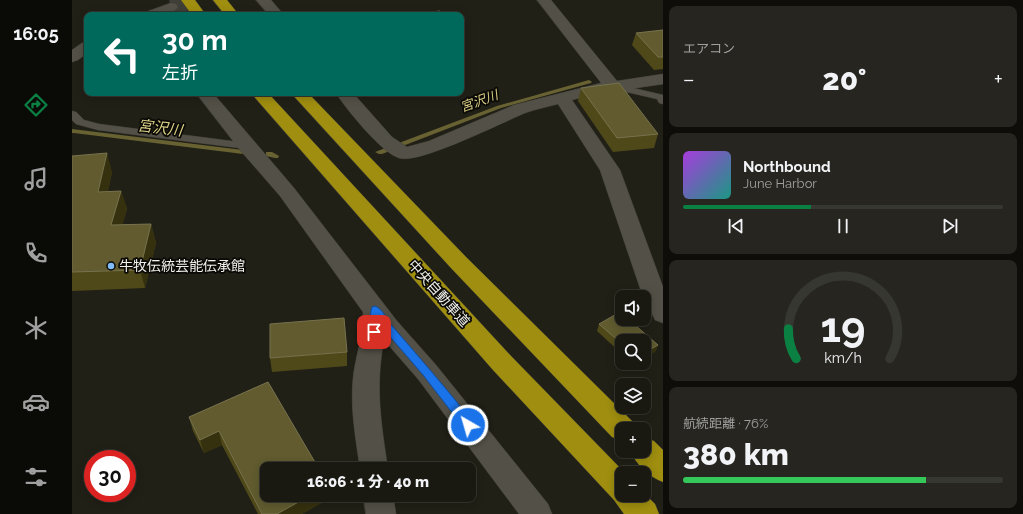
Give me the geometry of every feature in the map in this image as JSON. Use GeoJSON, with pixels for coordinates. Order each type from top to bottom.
{"type":"FeatureCollection","features":[{"type":"Feature","properties":{"kind":"highway"},"geometry":{"type":"LineString","coordinates":[[188,0],[197,12]]}},
{"type":"Feature","properties":{"kind":"highway"},"geometry":{"type":"LineString","coordinates":[[220,0],[230,12]]}},
{"type":"Feature","properties":{"kind":"highway","name":"中央自動車道"},"geometry":{"type":"LineString","coordinates":[[262,96],[492,351],[615,483]]}},
{"type":"Feature","properties":{"kind":"highway"},"geometry":{"type":"LineString","coordinates":[[302,96],[370,170],[533,340],[615,422]]}},
{"type":"Feature","properties":{"kind":"highway"},"geometry":{"type":"LineString","coordinates":[[651,457],[663,469]]}},
{"type":"Feature","properties":{"kind":"highway"},"geometry":{"type":"LineString","coordinates":[[633,502],[644,514]]}},
{"type":"Feature","properties":{"kind":"street"},"geometry":{"type":"LineString","coordinates":[[263,0],[274,12]]}},
{"type":"Feature","properties":{"kind":"street"},"geometry":{"type":"LineString","coordinates":[[544,0],[612,86]]}},
{"type":"Feature","properties":{"kind":"street"},"geometry":{"type":"LineString","coordinates":[[147,12],[172,7]]}},
{"type":"Feature","properties":{"kind":"street"},"geometry":{"type":"LineString","coordinates":[[72,56],[84,48]]}},
{"type":"Feature","properties":{"kind":"street"},"geometry":{"type":"LineString","coordinates":[[347,96],[392,146],[404,154],[436,145],[520,109],[562,97],[612,86],[663,79]]}},
{"type":"Feature","properties":{"kind":"street"},"geometry":{"type":"LineString","coordinates":[[206,96],[287,192],[388,328],[431,378],[537,514]]}},
{"type":"Feature","properties":{"kind":"street"},"geometry":{"type":"LineString","coordinates":[[562,97],[610,170],[663,314]]}},
{"type":"Feature","properties":{"kind":"street"},"geometry":{"type":"LineString","coordinates":[[373,462],[364,407],[366,368],[376,320],[375,310]]}},
{"type":"Feature","properties":{"kind":"street"},"geometry":{"type":"LineString","coordinates":[[379,502],[381,514]]}},
{"type":"Feature","properties":{"kind":"lane"},"geometry":{"type":"LineString","coordinates":[[612,86],[660,97],[663,100]]}},
{"type":"Feature","properties":{"kind":"lane"},"geometry":{"type":"LineString","coordinates":[[72,114],[80,122],[98,127],[247,146]]}},
{"type":"Feature","properties":{"kind":"building"},"geometry":{"type":"Polygon","coordinates":[[[663,30],[663,57],[658,57],[636,33],[663,30]]]}},
{"type":"Feature","properties":{"kind":"building"},"geometry":{"type":"Polygon","coordinates":[[[619,83],[658,134],[617,138],[581,88],[619,83]]]}},
{"type":"Feature","properties":{"kind":"building"},"geometry":{"type":"Polygon","coordinates":[[[107,153],[98,192],[121,191],[111,225],[151,224],[140,270],[72,272],[72,156],[107,153]]]}},
{"type":"Feature","properties":{"kind":"building"},"geometry":{"type":"Polygon","coordinates":[[[615,315],[615,326],[636,326],[645,334],[615,334],[615,338],[599,324],[615,315]]]}},
{"type":"Feature","properties":{"kind":"building"},"geometry":{"type":"Polygon","coordinates":[[[344,318],[347,352],[270,358],[270,324],[344,318]]]}},
{"type":"Feature","properties":{"kind":"building"},"geometry":{"type":"Polygon","coordinates":[[[651,339],[658,345],[651,349],[651,339]]]}},
{"type":"Feature","properties":{"kind":"building"},"geometry":{"type":"Polygon","coordinates":[[[268,382],[315,462],[260,462],[260,502],[298,502],[277,514],[262,514],[219,431],[200,440],[189,417],[268,382]]]}},
{"type":"Feature","properties":{"kind":"waterway","name":"宮沢川"},"geometry":{"type":"LineString","coordinates":[[379,152],[499,107],[589,82]]}},
{"type":"Feature","properties":{"kind":"waterway","name":"宮沢川"},"geometry":{"type":"LineString","coordinates":[[74,131],[243,152]]}},
{"type":"Feature","properties":{"kind":"waterway","name":"宮沢川"},"geometry":{"type":"LineString","coordinates":[[269,154],[275,156]]}},
{"type":"Feature","properties":{"kind":"tunnel"},"geometry":{"type":"LineString","coordinates":[[171,7],[195,0]]}},
{"type":"Feature","properties":{"kind":"place","name":"牛牧伝統芸能伝承館"},"geometry":{"type":"Point","coordinates":[111,266]}},
{"type":"Feature","properties":{"kind":"route"},"geometry":{"type":"LineString","coordinates":[[374,332],[376,320],[375,310],[388,328],[427,372],[468,425]]}}]}
